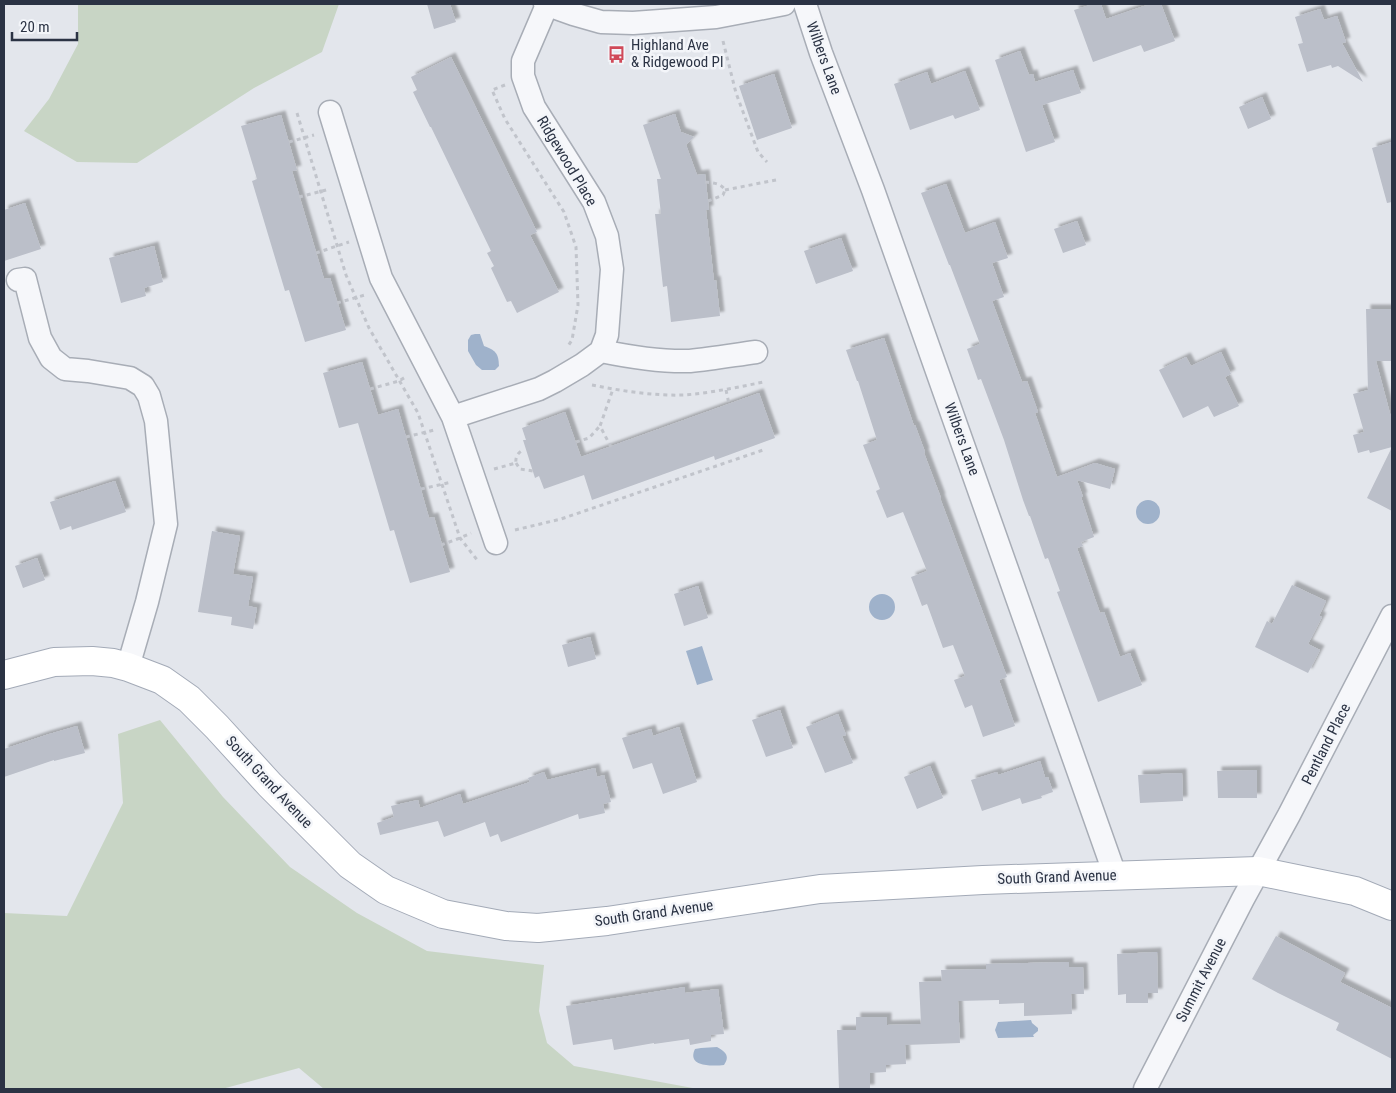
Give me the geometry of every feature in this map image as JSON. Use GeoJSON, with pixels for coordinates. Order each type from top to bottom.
{"type":"FeatureCollection","features":[{"type":"Feature","properties":{"kind":"main road","name":"South Grand Avenue"},"geometry":{"type":"LineString","coordinates":[[4,675],[54,662],[92,661],[128,667],[162,680],[189,698],[270,785],[350,865],[386,890],[443,914],[506,926],[538,928],[607,921],[820,889],[937,882],[1258,871],[1356,891],[1392,906]]}},
{"type":"Feature","properties":{"kind":"street"},"geometry":{"type":"LineString","coordinates":[[546,4],[601,22],[633,23],[716,17],[784,4]]}},
{"type":"Feature","properties":{"kind":"street","name":"Ridgewood Place"},"geometry":{"type":"LineString","coordinates":[[546,4],[523,61],[523,76],[534,107],[594,202],[607,236],[612,269],[611,297],[607,335],[601,350]]}},
{"type":"Feature","properties":{"kind":"street","name":"Wilbers Lane"},"geometry":{"type":"LineString","coordinates":[[805,4],[1116,875]]}},
{"type":"Feature","properties":{"kind":"street"},"geometry":{"type":"LineString","coordinates":[[333,121],[381,278],[454,421],[493,533]]}},
{"type":"Feature","properties":{"kind":"street"},"geometry":{"type":"LineString","coordinates":[[18,280],[25,280],[40,338],[51,358],[66,369],[130,378],[143,386],[149,396],[156,421],[166,524],[147,602],[128,667]]}},
{"type":"Feature","properties":{"kind":"street"},"geometry":{"type":"LineString","coordinates":[[454,421],[555,382],[601,350],[657,360],[690,361],[756,352]]}},
{"type":"Feature","properties":{"kind":"street","name":"Pentland Place"},"geometry":{"type":"LineString","coordinates":[[1258,871],[1392,616]]}},
{"type":"Feature","properties":{"kind":"street","name":"Summit Avenue"},"geometry":{"type":"LineString","coordinates":[[1144,1089],[1258,871]]}},
{"type":"Feature","properties":{"kind":"path"},"geometry":{"type":"LineString","coordinates":[[723,41],[736,93],[758,152],[767,162]]}},
{"type":"Feature","properties":{"kind":"path"},"geometry":{"type":"LineString","coordinates":[[510,83],[492,90],[505,119],[564,212],[576,247],[578,305],[572,340],[568,347]]}},
{"type":"Feature","properties":{"kind":"path"},"geometry":{"type":"LineString","coordinates":[[297,113],[346,275],[369,328],[418,414],[460,538],[478,562]]}},
{"type":"Feature","properties":{"kind":"path"},"geometry":{"type":"LineString","coordinates":[[288,142],[304,137],[333,121]]}},
{"type":"Feature","properties":{"kind":"path"},"geometry":{"type":"LineString","coordinates":[[725,190],[776,180]]}},
{"type":"Feature","properties":{"kind":"path"},"geometry":{"type":"LineString","coordinates":[[706,182],[716,183],[723,186],[725,190]]}},
{"type":"Feature","properties":{"kind":"path"},"geometry":{"type":"LineString","coordinates":[[300,196],[352,183]]}},
{"type":"Feature","properties":{"kind":"path"},"geometry":{"type":"LineString","coordinates":[[708,201],[723,195],[725,190]]}},
{"type":"Feature","properties":{"kind":"path"},"geometry":{"type":"LineString","coordinates":[[316,253],[368,236]]}},
{"type":"Feature","properties":{"kind":"path"},"geometry":{"type":"LineString","coordinates":[[337,303],[386,287]]}},
{"type":"Feature","properties":{"kind":"path"},"geometry":{"type":"LineString","coordinates":[[370,389],[399,381],[426,365]]}},
{"type":"Feature","properties":{"kind":"path"},"geometry":{"type":"LineString","coordinates":[[572,371],[583,383],[625,392],[683,395],[726,390],[764,382]]}},
{"type":"Feature","properties":{"kind":"path"},"geometry":{"type":"LineString","coordinates":[[576,442],[589,438],[600,426],[613,389]]}},
{"type":"Feature","properties":{"kind":"path"},"geometry":{"type":"LineString","coordinates":[[726,390],[729,404]]}},
{"type":"Feature","properties":{"kind":"path"},"geometry":{"type":"LineString","coordinates":[[406,437],[454,421]]}},
{"type":"Feature","properties":{"kind":"path"},"geometry":{"type":"LineString","coordinates":[[600,426],[611,447]]}},
{"type":"Feature","properties":{"kind":"path"},"geometry":{"type":"LineString","coordinates":[[442,545],[460,538],[508,532],[561,519],[766,449]]}},
{"type":"Feature","properties":{"kind":"path"},"geometry":{"type":"LineString","coordinates":[[516,463],[520,469],[533,471]]}},
{"type":"Feature","properties":{"kind":"green space"},"geometry":{"type":"Polygon","coordinates":[[[78,4],[339,4],[322,52],[254,88],[137,163],[77,162],[24,131],[49,99],[78,44],[78,4]]]}},
{"type":"Feature","properties":{"kind":"green space"},"geometry":{"type":"Polygon","coordinates":[[[160,720],[223,797],[290,867],[357,913],[427,951],[544,965],[539,1011],[547,1043],[574,1066],[698,1089],[324,1089],[299,1068],[222,1089],[4,1089],[4,913],[67,916],[123,803],[118,734],[160,720]]]}},
{"type":"Feature","properties":{"kind":"water"},"geometry":{"type":"Polygon","coordinates":[[[480,334],[484,346],[494,351],[497,355],[499,366],[495,370],[482,370],[476,365],[468,351],[468,340],[471,335],[480,334]]]}},
{"type":"Feature","properties":{"kind":"water"},"geometry":{"type":"Polygon","coordinates":[[[1148,500],[1156,504],[1160,512],[1156,520],[1148,524],[1140,520],[1136,512],[1140,504],[1148,500]]]}},
{"type":"Feature","properties":{"kind":"water"},"geometry":{"type":"Polygon","coordinates":[[[882,594],[891,598],[895,607],[891,616],[882,620],[873,616],[869,607],[873,598],[882,594]]]}},
{"type":"Feature","properties":{"kind":"water"},"geometry":{"type":"Polygon","coordinates":[[[702,646],[713,680],[697,685],[686,651],[702,646]]]}},
{"type":"Feature","properties":{"kind":"water"},"geometry":{"type":"Polygon","coordinates":[[[1031,1020],[1038,1028],[1038,1031],[1033,1035],[1034,1037],[998,1038],[995,1030],[998,1022],[1031,1020]]]}},
{"type":"Feature","properties":{"kind":"water"},"geometry":{"type":"Polygon","coordinates":[[[717,1047],[726,1054],[727,1059],[724,1065],[702,1064],[694,1060],[695,1049],[717,1047]]]}},
{"type":"Feature","properties":{"kind":"building"},"geometry":{"type":"Polygon","coordinates":[[[427,4],[450,4],[456,22],[434,29],[427,4]]]}},
{"type":"Feature","properties":{"kind":"building"},"geometry":{"type":"Polygon","coordinates":[[[1093,4],[1101,4],[1106,19],[1150,4],[1161,4],[1175,41],[1144,52],[1141,45],[1093,62],[1074,10],[1093,4]]]}},
{"type":"Feature","properties":{"kind":"building"},"geometry":{"type":"Polygon","coordinates":[[[1320,9],[1324,20],[1337,16],[1346,42],[1342,43],[1363,82],[1338,66],[1332,68],[1331,65],[1307,72],[1298,44],[1303,43],[1295,17],[1320,9]]]}},
{"type":"Feature","properties":{"kind":"building"},"geometry":{"type":"Polygon","coordinates":[[[1020,51],[1029,75],[1033,74],[1035,82],[1073,70],[1081,93],[1042,105],[1055,142],[1026,152],[995,60],[1020,51]]]}},
{"type":"Feature","properties":{"kind":"building"},"geometry":{"type":"Polygon","coordinates":[[[451,57],[537,232],[530,235],[559,292],[517,313],[511,301],[507,302],[491,268],[494,266],[487,253],[491,251],[413,92],[417,90],[411,77],[451,57]]]}},
{"type":"Feature","properties":{"kind":"building"},"geometry":{"type":"Polygon","coordinates":[[[965,71],[980,110],[955,119],[953,115],[910,130],[894,84],[927,72],[931,84],[965,71]]]}},
{"type":"Feature","properties":{"kind":"building"},"geometry":{"type":"Polygon","coordinates":[[[774,74],[792,128],[757,140],[739,86],[774,74]]]}},
{"type":"Feature","properties":{"kind":"building"},"geometry":{"type":"Polygon","coordinates":[[[1262,97],[1271,119],[1248,129],[1239,107],[1262,97]]]}},
{"type":"Feature","properties":{"kind":"building"},"geometry":{"type":"Polygon","coordinates":[[[675,114],[681,132],[694,137],[686,145],[697,175],[705,174],[709,210],[706,210],[720,316],[671,322],[667,286],[663,287],[655,214],[661,214],[657,179],[661,179],[643,125],[675,114]]]}},
{"type":"Feature","properties":{"kind":"building"},"geometry":{"type":"Polygon","coordinates":[[[281,115],[297,170],[292,171],[324,279],[330,278],[346,330],[305,342],[289,290],[285,291],[252,181],[257,179],[241,126],[281,115]]]}},
{"type":"Feature","properties":{"kind":"building"},"geometry":{"type":"Polygon","coordinates":[[[1392,142],[1392,202],[1387,203],[1372,148],[1392,142]]]}},
{"type":"Feature","properties":{"kind":"building"},"geometry":{"type":"Polygon","coordinates":[[[946,184],[965,233],[995,222],[1008,258],[992,263],[1004,297],[992,301],[1022,382],[1027,381],[1038,412],[1035,413],[1057,477],[1095,463],[1115,469],[1110,489],[1077,480],[1094,537],[1081,542],[1083,546],[1077,548],[1100,613],[1104,612],[1120,657],[1130,653],[1142,685],[1098,702],[1057,592],[1060,591],[1048,558],[1045,559],[1023,500],[1004,440],[981,379],[978,380],[967,349],[980,344],[921,193],[946,184]]]}},
{"type":"Feature","properties":{"kind":"building"},"geometry":{"type":"Polygon","coordinates":[[[25,203],[41,249],[4,261],[4,210],[25,203]]]}},
{"type":"Feature","properties":{"kind":"building"},"geometry":{"type":"Polygon","coordinates":[[[1077,221],[1086,245],[1063,253],[1054,229],[1077,221]]]}},
{"type":"Feature","properties":{"kind":"building"},"geometry":{"type":"Polygon","coordinates":[[[841,238],[853,271],[816,284],[804,251],[841,238]]]}},
{"type":"Feature","properties":{"kind":"building"},"geometry":{"type":"Polygon","coordinates":[[[154,246],[163,282],[144,288],[146,296],[121,303],[109,258],[154,246]]]}},
{"type":"Feature","properties":{"kind":"building"},"geometry":{"type":"Polygon","coordinates":[[[1366,309],[1392,309],[1392,361],[1376,361],[1392,421],[1392,447],[1370,453],[1369,450],[1358,453],[1353,435],[1364,432],[1353,394],[1368,390],[1366,309]]]}},
{"type":"Feature","properties":{"kind":"building"},"geometry":{"type":"Polygon","coordinates":[[[884,338],[940,498],[1007,677],[999,680],[1015,726],[983,737],[972,705],[965,708],[954,680],[965,676],[953,645],[943,648],[927,604],[922,606],[911,577],[927,571],[903,512],[887,518],[876,491],[880,489],[863,445],[877,440],[846,350],[884,338]]]}},
{"type":"Feature","properties":{"kind":"building"},"geometry":{"type":"Polygon","coordinates":[[[1221,352],[1231,374],[1225,377],[1239,406],[1214,417],[1208,406],[1183,418],[1159,370],[1186,357],[1191,366],[1221,352]]]}},
{"type":"Feature","properties":{"kind":"building"},"geometry":{"type":"Polygon","coordinates":[[[362,362],[378,415],[398,409],[429,518],[434,517],[450,572],[410,583],[394,530],[390,531],[358,423],[339,428],[323,373],[362,362]]]}},
{"type":"Feature","properties":{"kind":"building"},"geometry":{"type":"Polygon","coordinates":[[[759,393],[775,438],[715,460],[714,456],[592,500],[584,475],[544,489],[539,476],[535,478],[523,440],[526,440],[522,428],[565,412],[581,457],[759,393]]]}},
{"type":"Feature","properties":{"kind":"building"},"geometry":{"type":"Polygon","coordinates":[[[1392,447],[1392,511],[1367,498],[1392,447]]]}},
{"type":"Feature","properties":{"kind":"building"},"geometry":{"type":"Polygon","coordinates":[[[115,481],[126,512],[72,530],[71,526],[60,530],[50,502],[115,481]]]}},
{"type":"Feature","properties":{"kind":"building"},"geometry":{"type":"Polygon","coordinates":[[[212,531],[240,536],[233,574],[253,577],[248,606],[257,608],[253,629],[231,625],[232,617],[198,612],[212,531]]]}},
{"type":"Feature","properties":{"kind":"building"},"geometry":{"type":"Polygon","coordinates":[[[37,558],[45,580],[23,588],[15,566],[37,558]]]}},
{"type":"Feature","properties":{"kind":"building"},"geometry":{"type":"Polygon","coordinates":[[[1292,585],[1326,601],[1319,616],[1322,617],[1308,644],[1320,650],[1308,673],[1255,647],[1267,621],[1272,624],[1292,585]]]}},
{"type":"Feature","properties":{"kind":"building"},"geometry":{"type":"Polygon","coordinates":[[[698,586],[708,618],[684,626],[674,594],[698,586]]]}},
{"type":"Feature","properties":{"kind":"building"},"geometry":{"type":"Polygon","coordinates":[[[590,637],[596,659],[568,667],[562,645],[590,637]]]}},
{"type":"Feature","properties":{"kind":"building"},"geometry":{"type":"Polygon","coordinates":[[[780,710],[793,748],[766,757],[752,720],[780,710]]]}},
{"type":"Feature","properties":{"kind":"building"},"geometry":{"type":"Polygon","coordinates":[[[838,714],[846,735],[842,736],[853,763],[825,773],[806,727],[838,714]]]}},
{"type":"Feature","properties":{"kind":"building"},"geometry":{"type":"Polygon","coordinates":[[[77,726],[85,753],[54,760],[4,777],[4,749],[77,726]]]}},
{"type":"Feature","properties":{"kind":"building"},"geometry":{"type":"Polygon","coordinates":[[[679,727],[697,782],[663,794],[652,763],[633,769],[622,738],[651,729],[653,736],[679,727]]]}},
{"type":"Feature","properties":{"kind":"building"},"geometry":{"type":"Polygon","coordinates":[[[1040,761],[1045,777],[1048,777],[1053,792],[1041,796],[1042,798],[1022,804],[1020,798],[982,811],[971,780],[997,772],[998,775],[1040,761]]]}},
{"type":"Feature","properties":{"kind":"building"},"geometry":{"type":"Polygon","coordinates":[[[930,766],[943,798],[917,809],[904,777],[930,766]]]}},
{"type":"Feature","properties":{"kind":"building"},"geometry":{"type":"Polygon","coordinates":[[[595,768],[597,777],[604,775],[611,802],[603,804],[605,813],[579,819],[578,814],[501,842],[498,834],[490,837],[485,822],[444,837],[438,821],[380,835],[377,823],[394,817],[391,806],[418,800],[420,808],[460,794],[463,804],[530,782],[528,778],[544,772],[547,780],[595,768]]]}},
{"type":"Feature","properties":{"kind":"building"},"geometry":{"type":"Polygon","coordinates":[[[1257,770],[1257,798],[1218,798],[1217,771],[1257,770]]]}},
{"type":"Feature","properties":{"kind":"building"},"geometry":{"type":"Polygon","coordinates":[[[1182,773],[1183,801],[1140,803],[1138,775],[1182,773]]]}},
{"type":"Feature","properties":{"kind":"building"},"geometry":{"type":"Polygon","coordinates":[[[1276,936],[1345,973],[1340,982],[1392,1008],[1392,1059],[1336,1030],[1339,1023],[1252,979],[1276,936]]]}},
{"type":"Feature","properties":{"kind":"building"},"geometry":{"type":"Polygon","coordinates":[[[1157,952],[1158,993],[1148,993],[1148,1003],[1126,1003],[1126,994],[1118,995],[1117,954],[1157,952]]]}},
{"type":"Feature","properties":{"kind":"building"},"geometry":{"type":"Polygon","coordinates":[[[1069,962],[1069,967],[1083,967],[1084,994],[1071,994],[1072,1014],[1024,1016],[1024,1003],[999,1004],[999,1000],[958,1001],[960,1043],[905,1045],[906,1064],[886,1065],[886,1072],[870,1073],[870,1089],[839,1089],[837,1030],[856,1030],[856,1017],[887,1017],[887,1025],[921,1024],[919,982],[942,981],[941,970],[986,969],[986,964],[1069,962]]]}},
{"type":"Feature","properties":{"kind":"building"},"geometry":{"type":"Polygon","coordinates":[[[685,987],[685,993],[718,989],[724,1034],[711,1035],[711,1041],[690,1045],[689,1039],[614,1050],[612,1039],[573,1045],[566,1006],[685,987]]]}},
{"type":"Feature","properties":{"kind":"place","name":"Highland Ave & Ridgewood Pl"},"geometry":{"type":"Point","coordinates":[617,54]}}]}
